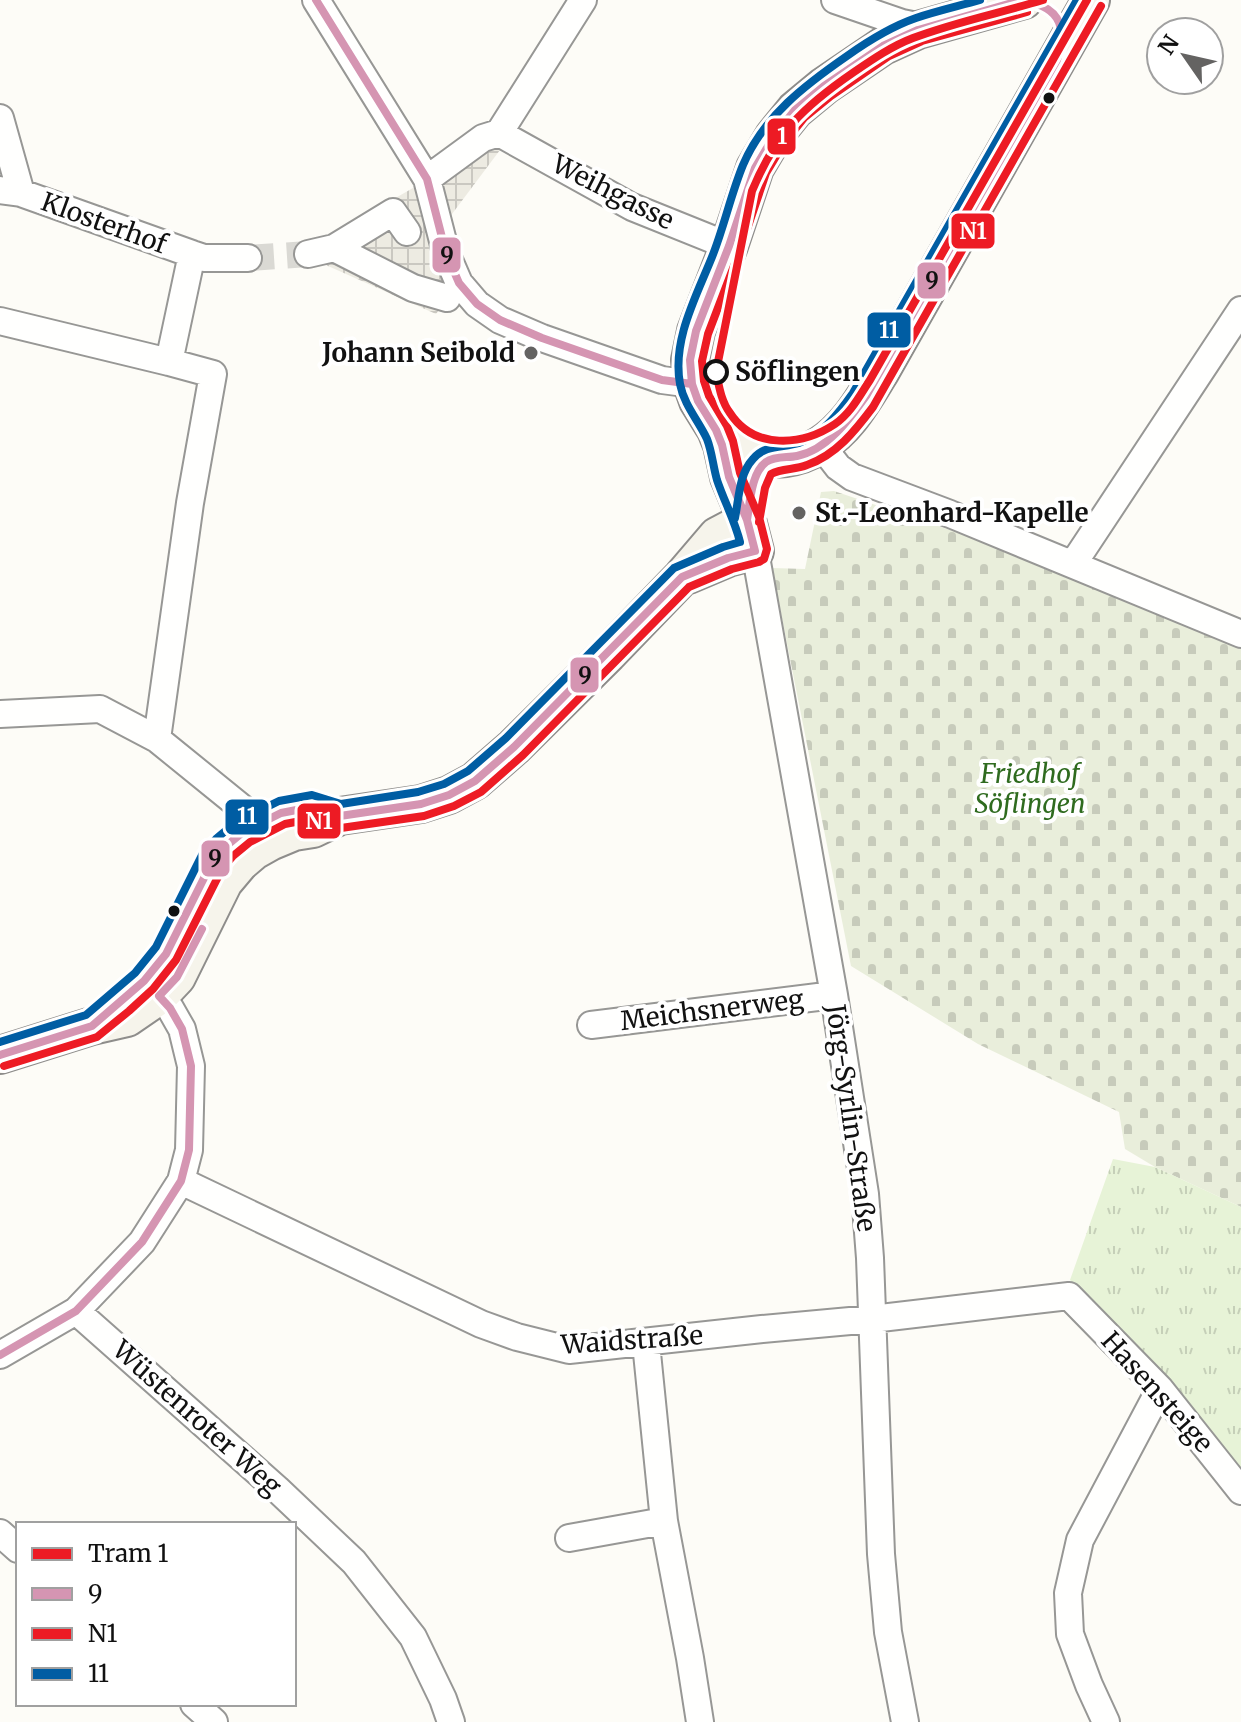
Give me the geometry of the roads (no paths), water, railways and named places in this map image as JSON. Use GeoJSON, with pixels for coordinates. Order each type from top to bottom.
{"type":"FeatureCollection","features":[{"type":"Feature","properties":{"kind":"street"},"geometry":{"type":"LineString","coordinates":[[316,0],[427,179],[453,290]]}},
{"type":"Feature","properties":{"kind":"street"},"geometry":{"type":"LineString","coordinates":[[427,179],[491,135],[583,0]]}},
{"type":"Feature","properties":{"kind":"street"},"geometry":{"type":"LineString","coordinates":[[716,430],[748,454],[771,459],[793,458],[821,445],[843,426],[863,400],[1091,0]]}},
{"type":"Feature","properties":{"kind":"street"},"geometry":{"type":"LineString","coordinates":[[751,536],[729,477],[722,445],[692,384],[690,360],[696,331],[751,179],[774,136],[813,94],[894,40],[1021,1],[1037,2],[1058,17],[1064,36],[1057,60]]}},
{"type":"Feature","properties":{"kind":"street"},"geometry":{"type":"LineString","coordinates":[[847,5],[920,30]]}},
{"type":"Feature","properties":{"kind":"street"},"geometry":{"type":"LineString","coordinates":[[847,5],[868,27],[868,44],[862,60]]}},
{"type":"Feature","properties":{"kind":"street","name":"Klosterhof"},"geometry":{"type":"LineString","coordinates":[[0,118],[11,192],[192,254],[169,362]]}},
{"type":"Feature","properties":{"kind":"street","name":"Weihgasse"},"geometry":{"type":"LineString","coordinates":[[491,135],[632,207],[729,246]]}},
{"type":"Feature","properties":{"kind":"street"},"geometry":{"type":"LineString","coordinates":[[308,254],[334,248],[393,212],[407,232]]}},
{"type":"Feature","properties":{"kind":"street"},"geometry":{"type":"LineString","coordinates":[[334,248],[413,288],[453,290],[518,329],[662,380],[692,384]]}},
{"type":"Feature","properties":{"kind":"street"},"geometry":{"type":"LineString","coordinates":[[192,254],[204,258],[248,258]]}},
{"type":"Feature","properties":{"kind":"street"},"geometry":{"type":"LineString","coordinates":[[1073,564],[1241,310]]}},
{"type":"Feature","properties":{"kind":"street"},"geometry":{"type":"LineString","coordinates":[[0,321],[213,374],[190,503],[157,739]]}},
{"type":"Feature","properties":{"kind":"street"},"geometry":{"type":"LineString","coordinates":[[821,445],[838,467],[852,477],[1241,634]]}},
{"type":"Feature","properties":{"kind":"street"},"geometry":{"type":"LineString","coordinates":[[751,536],[759,471],[771,459]]}},
{"type":"Feature","properties":{"kind":"street"},"geometry":{"type":"LineString","coordinates":[[0,1055],[127,1018],[151,989],[177,977],[224,882],[264,833],[313,829],[340,816],[421,804],[449,795],[475,781],[525,736],[682,577],[717,536],[751,536]]}},
{"type":"Feature","properties":{"kind":"street","name":"Jörg-Syrlin-Straße"},"geometry":{"type":"LineString","coordinates":[[751,536],[834,995],[865,1194],[881,1554],[888,1632],[905,1722]]}},
{"type":"Feature","properties":{"kind":"street"},"geometry":{"type":"LineString","coordinates":[[0,714],[100,709],[157,739],[247,812],[264,833]]}},
{"type":"Feature","properties":{"kind":"street"},"geometry":{"type":"LineString","coordinates":[[0,1355],[76,1311],[142,1242],[181,1181],[189,1150],[191,1066],[182,1029],[170,1008],[151,989]]}},
{"type":"Feature","properties":{"kind":"street","name":"Meichsnerweg"},"geometry":{"type":"LineString","coordinates":[[591,1025],[834,995]]}},
{"type":"Feature","properties":{"kind":"street","name":"Waidstraße"},"geometry":{"type":"LineString","coordinates":[[181,1181],[481,1324],[569,1350],[1069,1296]]}},
{"type":"Feature","properties":{"kind":"street","name":"Hasensteige"},"geometry":{"type":"LineString","coordinates":[[1069,1296],[1160,1389],[1241,1491]]}},
{"type":"Feature","properties":{"kind":"street","name":"Wüstenroter Weg"},"geometry":{"type":"LineString","coordinates":[[76,1311],[277,1489],[354,1562],[413,1637],[451,1722]]}},
{"type":"Feature","properties":{"kind":"street"},"geometry":{"type":"LineString","coordinates":[[646,1343],[664,1521],[700,1722]]}},
{"type":"Feature","properties":{"kind":"street"},"geometry":{"type":"LineString","coordinates":[[1106,1722],[1070,1634],[1068,1593],[1080,1540],[1160,1389]]}},
{"type":"Feature","properties":{"kind":"street"},"geometry":{"type":"LineString","coordinates":[[569,1538],[664,1521]]}},
{"type":"Feature","properties":{"kind":"street"},"geometry":{"type":"LineString","coordinates":[[0,1533],[16,1547]]}},
{"type":"Feature","properties":{"kind":"street"},"geometry":{"type":"LineString","coordinates":[[196,1706],[214,1722]]}},
{"type":"Feature","properties":{"kind":"tunnel"},"geometry":{"type":"LineString","coordinates":[[248,258],[308,254]]}},
{"type":"Feature","properties":{"kind":"tram line","name":"1"},"geometry":{"type":"LineString","coordinates":[[1043,0],[945,27],[898,45],[820,97],[781,137],[752,191],[716,372],[727,408],[740,425],[765,439],[794,440],[835,424],[850,409],[870,380],[1087,0]]}},
{"type":"Feature","properties":{"kind":"place","name":"Johann Seibold"},"geometry":{"type":"Point","coordinates":[531,353]}},
{"type":"Feature","properties":{"kind":"place","name":"Söflingen"},"geometry":{"type":"Point","coordinates":[716,372]}},
{"type":"Feature","properties":{"kind":"place","name":"St.-Leonhard-Kapelle"},"geometry":{"type":"Point","coordinates":[799,513]}},
{"type":"Feature","properties":{"kind":"park label","name":"Friedhof Söflingen"},"geometry":{"type":"Point","coordinates":[1030,789]}}]}
